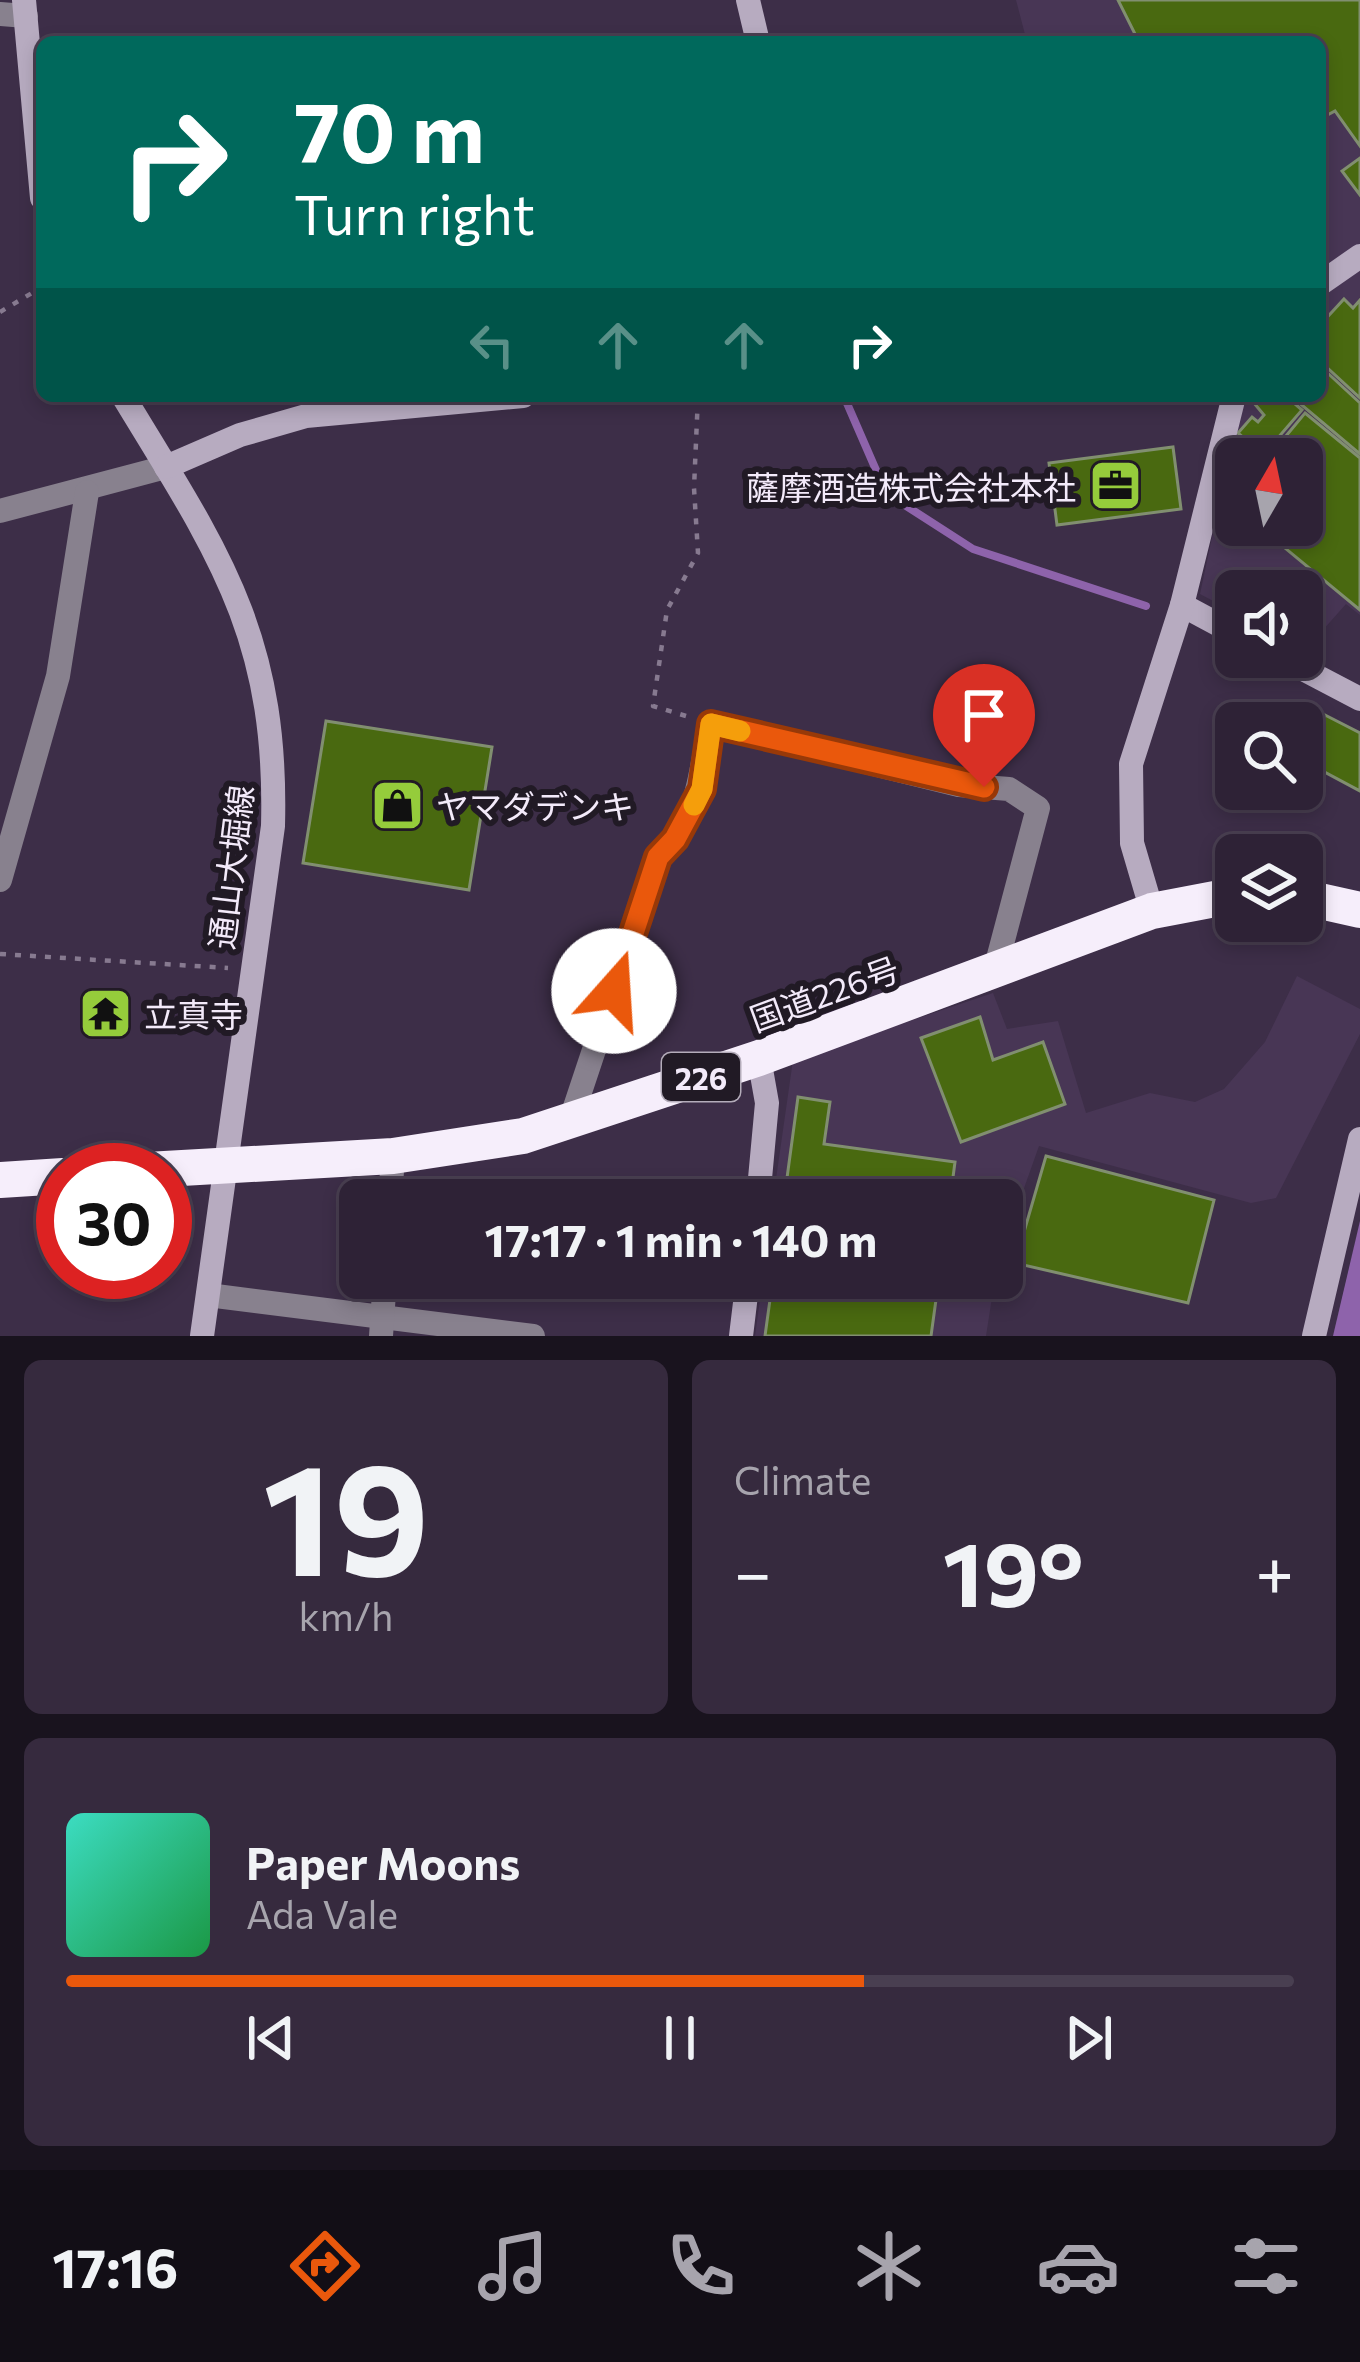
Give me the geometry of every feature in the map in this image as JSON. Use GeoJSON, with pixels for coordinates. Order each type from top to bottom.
{"type":"FeatureCollection","features":[{"type":"Feature","properties":{"kind":"highway","name":"国道226号"},"geometry":{"type":"LineString","coordinates":[[192,1167],[393,1156],[569,1125],[994,974],[1152,911],[1215,899]]}},
{"type":"Feature","properties":{"kind":"highway"},"geometry":{"type":"LineString","coordinates":[[1323,902],[1360,910]]}},
{"type":"Feature","properties":{"kind":"highway"},"geometry":{"type":"LineString","coordinates":[[0,1180],[36,1177]]}},
{"type":"Feature","properties":{"kind":"street"},"geometry":{"type":"LineString","coordinates":[[748,0],[757,36]]}},
{"type":"Feature","properties":{"kind":"street"},"geometry":{"type":"LineString","coordinates":[[17,10],[36,153]]}},
{"type":"Feature","properties":{"kind":"street"},"geometry":{"type":"LineString","coordinates":[[1326,280],[1360,256]]}},
{"type":"Feature","properties":{"kind":"street","name":"通山大堀線"},"geometry":{"type":"LineString","coordinates":[[127,402],[225,565],[264,684],[275,750],[273,826],[202,1336]]}},
{"type":"Feature","properties":{"kind":"street"},"geometry":{"type":"LineString","coordinates":[[0,511],[87,492],[166,467],[240,435],[306,416],[458,402]]}},
{"type":"Feature","properties":{"kind":"street"},"geometry":{"type":"LineString","coordinates":[[1152,911],[1132,843],[1131,764],[1182,605],[1233,402]]}},
{"type":"Feature","properties":{"kind":"street"},"geometry":{"type":"LineString","coordinates":[[0,880],[58,676],[87,492]]}},
{"type":"Feature","properties":{"kind":"street"},"geometry":{"type":"LineString","coordinates":[[1182,605],[1215,623]]}},
{"type":"Feature","properties":{"kind":"street"},"geometry":{"type":"LineString","coordinates":[[1320,678],[1360,699]]}},
{"type":"Feature","properties":{"kind":"street"},"geometry":{"type":"LineString","coordinates":[[569,1125],[658,857],[675,839],[702,789],[711,724],[959,784],[1009,789],[1037,808],[994,974]]}},
{"type":"Feature","properties":{"kind":"street"},"geometry":{"type":"LineString","coordinates":[[759,1058],[767,1103],[760,1179]]}},
{"type":"Feature","properties":{"kind":"street"},"geometry":{"type":"LineString","coordinates":[[1314,1336],[1360,1139]]}},
{"type":"Feature","properties":{"kind":"street"},"geometry":{"type":"LineString","coordinates":[[392,1179],[393,1156]]}},
{"type":"Feature","properties":{"kind":"street"},"geometry":{"type":"LineString","coordinates":[[208,1295],[382,1325],[533,1336]]}},
{"type":"Feature","properties":{"kind":"street"},"geometry":{"type":"LineString","coordinates":[[741,1336],[745,1299]]}},
{"type":"Feature","properties":{"kind":"path"},"geometry":{"type":"LineString","coordinates":[[0,312],[36,291]]}},
{"type":"Feature","properties":{"kind":"path"},"geometry":{"type":"LineString","coordinates":[[698,402],[698,553],[667,610],[653,706],[711,724]]}},
{"type":"Feature","properties":{"kind":"path"},"geometry":{"type":"LineString","coordinates":[[0,955],[251,969]]}},
{"type":"Feature","properties":{"kind":"shaded area"},"geometry":{"type":"Polygon","coordinates":[[[1016,0],[1360,0],[1360,245],[1326,269],[1326,36],[1025,36],[1016,0]]]}},
{"type":"Feature","properties":{"kind":"shaded area"},"geometry":{"type":"Polygon","coordinates":[[[1360,267],[1360,615],[1346,604],[1323,630],[1323,570],[1215,570],[1215,602],[1200,594],[1215,523],[1215,546],[1323,546],[1323,438],[1233,438],[1241,402],[1326,402],[1326,294],[1360,267]]]}},
{"type":"Feature","properties":{"kind":"shaded area"},"geometry":{"type":"Polygon","coordinates":[[[1297,976],[1360,1009],[1360,1034],[1276,1198],[1251,1203],[1039,1146],[1023,1191],[1023,1179],[776,1179],[793,1060],[993,993],[1007,1029],[1058,1021],[1086,1113],[1150,1093],[1195,1102],[1224,1089],[1265,1042],[1297,976]]]}},
{"type":"Feature","properties":{"kind":"shaded area"},"geometry":{"type":"Polygon","coordinates":[[[1360,1221],[1360,1336],[1333,1336],[1360,1221]]]}},
{"type":"Feature","properties":{"kind":"shaded area"},"geometry":{"type":"Polygon","coordinates":[[[760,1299],[992,1299],[986,1336],[755,1336],[760,1299]]]}},
{"type":"Feature","properties":{"kind":"building"},"geometry":{"type":"Polygon","coordinates":[[[1118,0],[1360,0],[1360,146],[1335,111],[1326,116],[1326,36],[1136,36],[1118,0]]]}},
{"type":"Feature","properties":{"kind":"building"},"geometry":{"type":"Polygon","coordinates":[[[1360,158],[1360,195],[1342,171],[1360,158]]]}},
{"type":"Feature","properties":{"kind":"building"},"geometry":{"type":"Polygon","coordinates":[[[1344,299],[1353,308],[1360,300],[1360,398],[1326,367],[1326,318],[1344,299]]]}},
{"type":"Feature","properties":{"kind":"building"},"geometry":{"type":"Polygon","coordinates":[[[1326,372],[1360,403],[1360,454],[1298,402],[1326,402],[1326,372]]]}},
{"type":"Feature","properties":{"kind":"building"},"geometry":{"type":"Polygon","coordinates":[[[1253,402],[1293,402],[1302,410],[1278,438],[1244,438],[1238,433],[1252,417],[1258,422],[1264,415],[1253,402]]]}},
{"type":"Feature","properties":{"kind":"building"},"geometry":{"type":"Polygon","coordinates":[[[1305,413],[1360,458],[1360,610],[1323,579],[1323,570],[1312,570],[1283,546],[1323,546],[1323,438],[1284,438],[1305,413]]]}},
{"type":"Feature","properties":{"kind":"building","name":"薩摩酒造株式会社本社"},"geometry":{"type":"Polygon","coordinates":[[[1173,447],[1181,509],[1057,525],[1049,463],[1173,447]]]}},
{"type":"Feature","properties":{"kind":"building"},"geometry":{"type":"Polygon","coordinates":[[[1325,715],[1360,733],[1360,791],[1323,771],[1325,715]]]}},
{"type":"Feature","properties":{"kind":"building","name":"ヤマダデンキ"},"geometry":{"type":"Polygon","coordinates":[[[326,721],[492,747],[469,890],[303,863],[326,721]]]}},
{"type":"Feature","properties":{"kind":"building"},"geometry":{"type":"Polygon","coordinates":[[[980,1017],[993,1060],[1043,1042],[1065,1104],[961,1142],[921,1038],[980,1017]]]}},
{"type":"Feature","properties":{"kind":"building"},"geometry":{"type":"Polygon","coordinates":[[[798,1097],[830,1102],[824,1144],[955,1162],[953,1179],[787,1179],[798,1097]]]}},
{"type":"Feature","properties":{"kind":"building"},"geometry":{"type":"Polygon","coordinates":[[[1046,1156],[1214,1200],[1188,1303],[1023,1265],[1023,1235],[1046,1156]]]}},
{"type":"Feature","properties":{"kind":"building"},"geometry":{"type":"Polygon","coordinates":[[[770,1299],[936,1299],[931,1336],[765,1336],[770,1299]]]}},
{"type":"Feature","properties":{"kind":"waterway"},"geometry":{"type":"LineString","coordinates":[[846,402],[886,493],[973,549],[1146,606]]}},
{"type":"Feature","properties":{"kind":"slow traffic"},"geometry":{"type":"LineString","coordinates":[[694,805],[702,789],[711,724],[740,731]]}},
{"type":"Feature","properties":{"kind":"place","name":"薩摩酒造株式会社本社"},"geometry":{"type":"Point","coordinates":[1115,486]}},
{"type":"Feature","properties":{"kind":"place","name":"ヤマダデンキ"},"geometry":{"type":"Point","coordinates":[397,805]}},
{"type":"Feature","properties":{"kind":"place","name":"立真寺"},"geometry":{"type":"Point","coordinates":[105,1013]}},
{"type":"Feature","properties":{"kind":"route"},"geometry":{"type":"LineString","coordinates":[[614,991],[658,857],[675,839],[702,789],[711,724],[984,787]]}}]}
